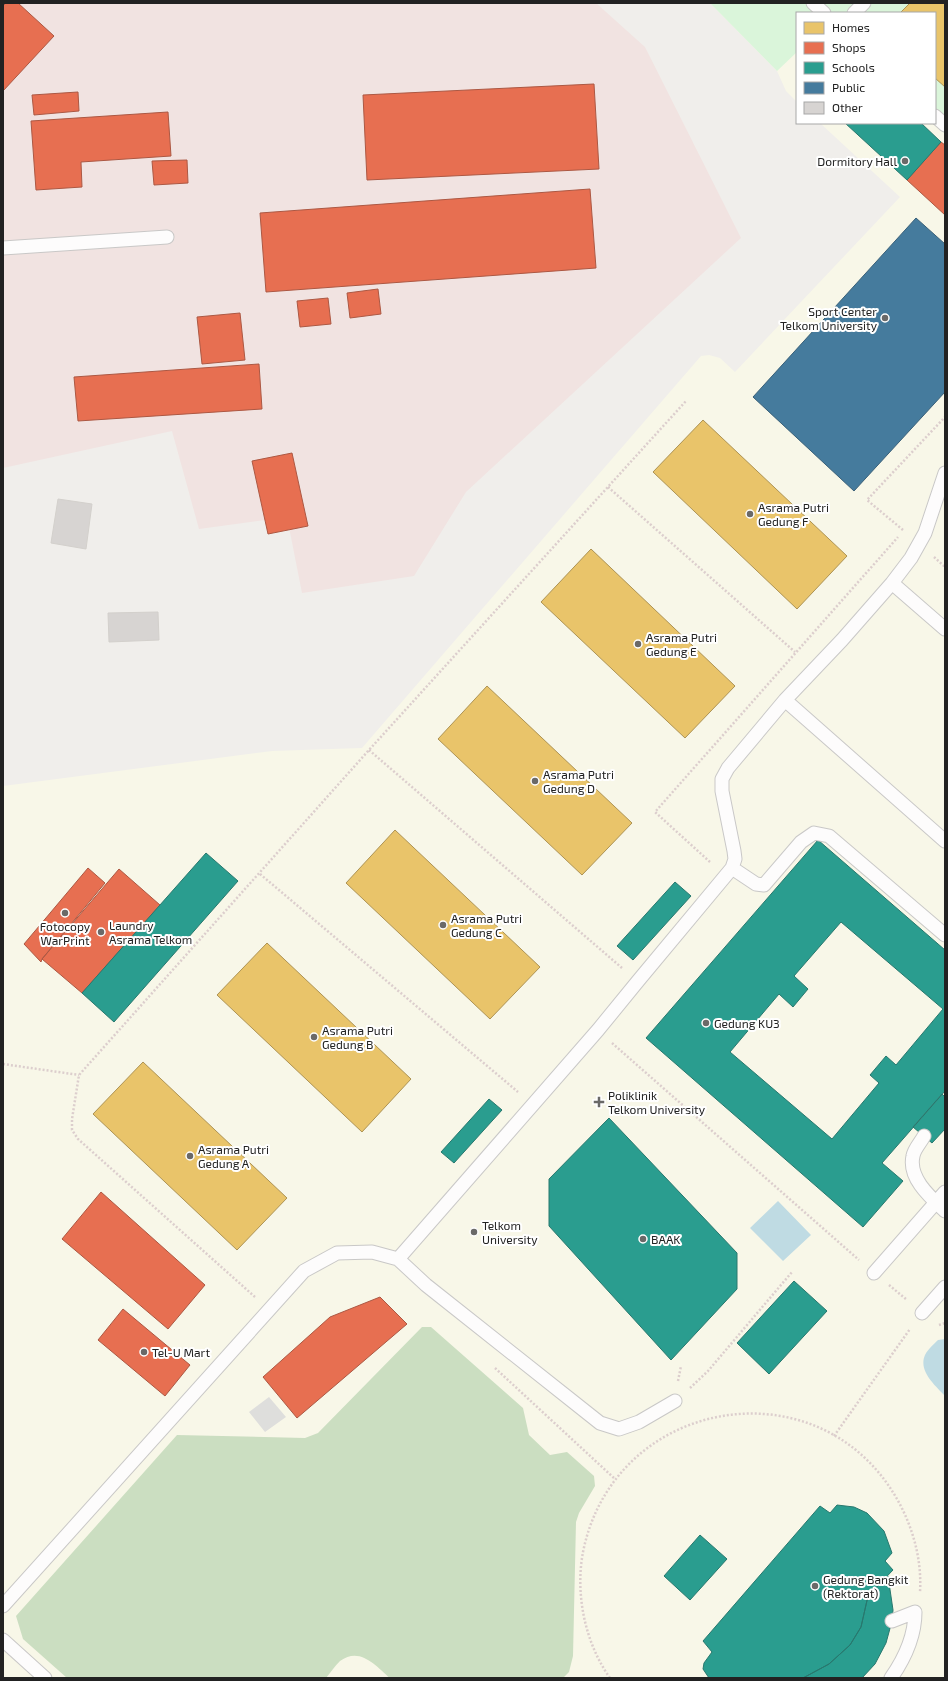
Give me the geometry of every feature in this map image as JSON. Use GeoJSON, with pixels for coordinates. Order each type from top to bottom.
{"type":"FeatureCollection","features":[{"type":"Feature","properties":{"kind":"lane"},"geometry":{"type":"LineString","coordinates":[[813,3],[823,12]]}},
{"type":"Feature","properties":{"kind":"lane"},"geometry":{"type":"LineString","coordinates":[[855,12],[864,3]]}},
{"type":"Feature","properties":{"kind":"lane"},"geometry":{"type":"LineString","coordinates":[[936,117],[945,125]]}},
{"type":"Feature","properties":{"kind":"lane"},"geometry":{"type":"LineString","coordinates":[[3,248],[167,237]]}},
{"type":"Feature","properties":{"kind":"lane"},"geometry":{"type":"LineString","coordinates":[[398,1259],[598,1030],[732,868],[735,859],[722,791],[722,779],[728,768],[785,700],[842,640],[892,583],[911,558],[925,533],[945,473]]}},
{"type":"Feature","properties":{"kind":"lane"},"geometry":{"type":"LineString","coordinates":[[892,583],[945,629]]}},
{"type":"Feature","properties":{"kind":"lane"},"geometry":{"type":"LineString","coordinates":[[785,700],[945,841]]}},
{"type":"Feature","properties":{"kind":"lane"},"geometry":{"type":"LineString","coordinates":[[732,868],[756,884],[764,885],[801,842],[814,833],[829,836],[945,935]]}},
{"type":"Feature","properties":{"kind":"lane"},"geometry":{"type":"LineString","coordinates":[[924,1136],[913,1155],[914,1173],[916,1180],[940,1207]]}},
{"type":"Feature","properties":{"kind":"lane"},"geometry":{"type":"LineString","coordinates":[[874,1273],[940,1207],[945,1192]]}},
{"type":"Feature","properties":{"kind":"lane"},"geometry":{"type":"LineString","coordinates":[[3,1606],[304,1271],[337,1253],[372,1252],[398,1259],[426,1285],[600,1423],[619,1430],[639,1422],[675,1402]]}},
{"type":"Feature","properties":{"kind":"lane"},"geometry":{"type":"LineString","coordinates":[[922,1312],[945,1288]]}},
{"type":"Feature","properties":{"kind":"lane"},"geometry":{"type":"LineString","coordinates":[[891,1678],[910,1641],[915,1625],[915,1612],[892,1621]]}},
{"type":"Feature","properties":{"kind":"lane"},"geometry":{"type":"LineString","coordinates":[[3,1640],[45,1678]]}},
{"type":"Feature","properties":{"kind":"path"},"geometry":{"type":"LineString","coordinates":[[270,1310],[78,1139],[72,1130],[72,1119],[79,1075],[260,874],[369,750],[686,401]]}},
{"type":"Feature","properties":{"kind":"path"},"geometry":{"type":"LineString","coordinates":[[904,530],[867,500],[945,417]]}},
{"type":"Feature","properties":{"kind":"path"},"geometry":{"type":"LineString","coordinates":[[608,487],[795,652]]}},
{"type":"Feature","properties":{"kind":"path"},"geometry":{"type":"LineString","coordinates":[[369,750],[638,981]]}},
{"type":"Feature","properties":{"kind":"path"},"geometry":{"type":"LineString","coordinates":[[260,874],[533,1104]]}},
{"type":"Feature","properties":{"kind":"path"},"geometry":{"type":"LineString","coordinates":[[598,1030],[874,1273],[922,1312],[834,1436]]}},
{"type":"Feature","properties":{"kind":"path"},"geometry":{"type":"LineString","coordinates":[[3,1064],[79,1075]]}},
{"type":"Feature","properties":{"kind":"path"},"geometry":{"type":"LineString","coordinates":[[675,1402],[708,1371],[792,1272]]}},
{"type":"Feature","properties":{"kind":"path"},"geometry":{"type":"LineString","coordinates":[[610,1678],[599,1659],[586,1627],[580,1592],[580,1575],[586,1541],[597,1508],[615,1479],[639,1454],[668,1434],[696,1422],[727,1415],[751,1413],[774,1415],[805,1423],[834,1436],[848,1445],[874,1467],[885,1480],[903,1509],[914,1540],[918,1558],[920,1591],[915,1612]]}},
{"type":"Feature","properties":{"kind":"shaded area"},"geometry":{"type":"Polygon","coordinates":[[[3,3],[596,3],[645,47],[741,238],[466,492],[414,576],[302,593],[287,517],[199,529],[172,431],[3,468],[3,3]]]}},
{"type":"Feature","properties":{"kind":"shaded area","name":"Telkom University"},"geometry":{"type":"Polygon","coordinates":[[[710,3],[945,3],[945,1678],[3,1678],[3,786],[272,751],[362,748],[701,356],[709,355],[720,358],[735,372],[900,197],[821,124],[936,124],[936,12],[796,12],[796,101],[786,91],[777,71],[710,3]]]}},
{"type":"Feature","properties":{"kind":"shaded area"},"geometry":{"type":"Polygon","coordinates":[[[269,1397],[286,1417],[265,1432],[249,1412],[269,1397]]]}},
{"type":"Feature","properties":{"kind":"green space"},"geometry":{"type":"Polygon","coordinates":[[[710,3],[945,3],[945,134],[935,124],[936,12],[796,12],[796,53],[777,71],[710,3]]]}},
{"type":"Feature","properties":{"kind":"green space"},"geometry":{"type":"Polygon","coordinates":[[[422,1327],[431,1327],[523,1408],[529,1435],[550,1455],[567,1452],[594,1476],[595,1486],[579,1513],[576,1522],[573,1656],[569,1672],[563,1678],[390,1678],[367,1659],[354,1656],[347,1657],[340,1661],[326,1678],[67,1678],[23,1639],[16,1616],[177,1435],[305,1438],[318,1433],[422,1327]]]}},
{"type":"Feature","properties":{"kind":"water"},"geometry":{"type":"Polygon","coordinates":[[[778,1201],[811,1235],[783,1261],[750,1228],[778,1201]]]}},
{"type":"Feature","properties":{"kind":"water"},"geometry":{"type":"Polygon","coordinates":[[[945,1339],[945,1396],[932,1382],[926,1372],[923,1361],[926,1353],[938,1340],[945,1339]]]}},
{"type":"Feature","properties":{"kind":"building: Homes"},"geometry":{"type":"Polygon","coordinates":[[[910,3],[945,3],[945,87],[936,79],[936,12],[901,12],[910,3]]]}},
{"type":"Feature","properties":{"kind":"building: Homes","name":"Asrama Putri Gedung F"},"geometry":{"type":"Polygon","coordinates":[[[703,420],[847,556],[797,609],[653,472],[703,420]]]}},
{"type":"Feature","properties":{"kind":"building: Homes","name":"Asrama Putri Gedung E"},"geometry":{"type":"Polygon","coordinates":[[[591,549],[735,686],[685,738],[541,602],[591,549]]]}},
{"type":"Feature","properties":{"kind":"building: Homes","name":"Asrama Putri Gedung D"},"geometry":{"type":"Polygon","coordinates":[[[487,686],[632,823],[582,875],[438,739],[487,686]]]}},
{"type":"Feature","properties":{"kind":"building: Homes","name":"Asrama Putri Gedung C"},"geometry":{"type":"Polygon","coordinates":[[[395,830],[540,967],[490,1019],[346,883],[395,830]]]}},
{"type":"Feature","properties":{"kind":"building: Homes","name":"Asrama Putri Gedung B"},"geometry":{"type":"Polygon","coordinates":[[[267,943],[411,1079],[362,1132],[217,995],[267,943]]]}},
{"type":"Feature","properties":{"kind":"building: Homes","name":"Asrama Putri Gedung A"},"geometry":{"type":"Polygon","coordinates":[[[143,1062],[287,1198],[237,1250],[93,1114],[143,1062]]]}},
{"type":"Feature","properties":{"kind":"building: Shops"},"geometry":{"type":"Polygon","coordinates":[[[6,3],[18,3],[54,36],[3,91],[3,6],[6,3]]]}},
{"type":"Feature","properties":{"kind":"building: Shops"},"geometry":{"type":"Polygon","coordinates":[[[594,84],[599,169],[367,180],[363,95],[594,84]]]}},
{"type":"Feature","properties":{"kind":"building: Shops"},"geometry":{"type":"Polygon","coordinates":[[[78,92],[79,111],[34,115],[32,95],[78,92]]]}},
{"type":"Feature","properties":{"kind":"building: Shops"},"geometry":{"type":"Polygon","coordinates":[[[168,112],[171,156],[81,162],[82,187],[36,190],[31,121],[168,112]]]}},
{"type":"Feature","properties":{"kind":"building: Shops"},"geometry":{"type":"Polygon","coordinates":[[[941,142],[945,145],[945,215],[907,180],[941,142]]]}},
{"type":"Feature","properties":{"kind":"building: Shops"},"geometry":{"type":"Polygon","coordinates":[[[187,160],[188,183],[154,185],[152,161],[187,160]]]}},
{"type":"Feature","properties":{"kind":"building: Shops"},"geometry":{"type":"Polygon","coordinates":[[[590,189],[596,268],[266,292],[260,213],[590,189]]]}},
{"type":"Feature","properties":{"kind":"building: Shops"},"geometry":{"type":"Polygon","coordinates":[[[378,289],[381,314],[350,318],[347,293],[378,289]]]}},
{"type":"Feature","properties":{"kind":"building: Shops"},"geometry":{"type":"Polygon","coordinates":[[[328,298],[331,324],[300,327],[297,301],[328,298]]]}},
{"type":"Feature","properties":{"kind":"building: Shops"},"geometry":{"type":"Polygon","coordinates":[[[240,313],[245,360],[202,364],[197,317],[240,313]]]}},
{"type":"Feature","properties":{"kind":"building: Shops"},"geometry":{"type":"Polygon","coordinates":[[[259,364],[262,409],[78,421],[74,377],[259,364]]]}},
{"type":"Feature","properties":{"kind":"building: Shops"},"geometry":{"type":"Polygon","coordinates":[[[292,453],[308,526],[268,534],[252,461],[292,453]]]}},
{"type":"Feature","properties":{"kind":"building: Shops","name":"Fotocopy WarPrint"},"geometry":{"type":"Polygon","coordinates":[[[88,868],[105,883],[41,962],[24,944],[88,868]]]}},
{"type":"Feature","properties":{"kind":"building: Shops","name":"Laundry Asrama Telkom"},"geometry":{"type":"Polygon","coordinates":[[[119,869],[160,905],[82,993],[42,959],[119,869]]]}},
{"type":"Feature","properties":{"kind":"building: Shops"},"geometry":{"type":"Polygon","coordinates":[[[101,1192],[205,1285],[168,1329],[62,1239],[101,1192]]]}},
{"type":"Feature","properties":{"kind":"building: Shops"},"geometry":{"type":"Polygon","coordinates":[[[380,1297],[407,1324],[297,1418],[263,1377],[330,1317],[380,1297]]]}},
{"type":"Feature","properties":{"kind":"building: Shops","name":"Tel-U Mart"},"geometry":{"type":"Polygon","coordinates":[[[123,1309],[190,1365],[165,1396],[98,1340],[123,1309]]]}},
{"type":"Feature","properties":{"kind":"building: Schools","name":"Dormitory Hall"},"geometry":{"type":"Polygon","coordinates":[[[846,124],[922,124],[941,142],[907,180],[846,124]]]}},
{"type":"Feature","properties":{"kind":"building: Schools","name":"Gedung KU3"},"geometry":{"type":"Polygon","coordinates":[[[818,840],[945,950],[945,1091],[882,1163],[903,1181],[863,1227],[646,1038],[818,840]],[[841,922],[794,976],[808,989],[793,1007],[779,994],[730,1052],[832,1139],[879,1083],[870,1075],[886,1056],[896,1065],[943,1009],[841,922]]]}},
{"type":"Feature","properties":{"kind":"building: Schools"},"geometry":{"type":"Polygon","coordinates":[[[206,853],[238,881],[114,1022],[82,993],[206,853]]]}},
{"type":"Feature","properties":{"kind":"building: Schools"},"geometry":{"type":"Polygon","coordinates":[[[675,882],[691,896],[633,960],[617,946],[675,882]]]}},
{"type":"Feature","properties":{"kind":"building: Schools"},"geometry":{"type":"Polygon","coordinates":[[[942,1094],[945,1097],[945,1129],[932,1143],[913,1127],[942,1094]]]}},
{"type":"Feature","properties":{"kind":"building: Schools"},"geometry":{"type":"Polygon","coordinates":[[[489,1099],[502,1110],[454,1163],[441,1152],[489,1099]]]}},
{"type":"Feature","properties":{"kind":"building: Schools","name":"BAAK"},"geometry":{"type":"Polygon","coordinates":[[[609,1118],[737,1253],[737,1289],[671,1360],[549,1226],[549,1179],[609,1118]]]}},
{"type":"Feature","properties":{"kind":"building: Schools"},"geometry":{"type":"Polygon","coordinates":[[[794,1281],[827,1311],[769,1374],[737,1343],[794,1281]]]}},
{"type":"Feature","properties":{"kind":"building: Schools","name":"Gedung Bangkit (Rektorat)"},"geometry":{"type":"Polygon","coordinates":[[[837,1505],[854,1507],[867,1513],[884,1531],[892,1553],[885,1561],[893,1570],[868,1596],[861,1627],[850,1645],[829,1664],[803,1678],[709,1678],[703,1669],[704,1663],[712,1652],[703,1641],[820,1506],[830,1513],[837,1505]]]}},
{"type":"Feature","properties":{"kind":"building: Schools"},"geometry":{"type":"Polygon","coordinates":[[[700,1535],[727,1559],[690,1600],[664,1576],[700,1535]]]}},
{"type":"Feature","properties":{"kind":"building: Schools"},"geometry":{"type":"Polygon","coordinates":[[[888,1576],[893,1610],[892,1621],[886,1643],[875,1664],[862,1678],[803,1678],[829,1664],[850,1645],[861,1627],[868,1596],[888,1576]]]}},
{"type":"Feature","properties":{"kind":"building: Public","name":"Sport Center Telkom University"},"geometry":{"type":"Polygon","coordinates":[[[916,218],[945,244],[945,392],[854,491],[753,397],[916,218]]]}},
{"type":"Feature","properties":{"kind":"building: Other"},"geometry":{"type":"Polygon","coordinates":[[[58,499],[92,504],[86,549],[51,543],[58,499]]]}},
{"type":"Feature","properties":{"kind":"building: Other"},"geometry":{"type":"Polygon","coordinates":[[[158,612],[159,640],[109,642],[108,613],[158,612]]]}},
{"type":"Feature","properties":{"kind":"place","name":"Dormitory Hall"},"geometry":{"type":"Point","coordinates":[905,161]}},
{"type":"Feature","properties":{"kind":"place","name":"Sport Center Telkom University"},"geometry":{"type":"Point","coordinates":[885,318]}},
{"type":"Feature","properties":{"kind":"place","name":"Asrama Putri Gedung F"},"geometry":{"type":"Point","coordinates":[750,514]}},
{"type":"Feature","properties":{"kind":"place","name":"Asrama Putri Gedung E"},"geometry":{"type":"Point","coordinates":[638,644]}},
{"type":"Feature","properties":{"kind":"place","name":"Asrama Putri Gedung D"},"geometry":{"type":"Point","coordinates":[535,781]}},
{"type":"Feature","properties":{"kind":"place","name":"Fotocopy WarPrint"},"geometry":{"type":"Point","coordinates":[65,913]}},
{"type":"Feature","properties":{"kind":"place","name":"Asrama Putri Gedung C"},"geometry":{"type":"Point","coordinates":[443,925]}},
{"type":"Feature","properties":{"kind":"place","name":"Laundry Asrama Telkom"},"geometry":{"type":"Point","coordinates":[101,932]}},
{"type":"Feature","properties":{"kind":"place","name":"Gedung KU3"},"geometry":{"type":"Point","coordinates":[706,1023]}},
{"type":"Feature","properties":{"kind":"place","name":"Asrama Putri Gedung B"},"geometry":{"type":"Point","coordinates":[314,1037]}},
{"type":"Feature","properties":{"kind":"place","name":"Poliklinik Telkom University"},"geometry":{"type":"Point","coordinates":[599,1102]}},
{"type":"Feature","properties":{"kind":"place","name":"Asrama Putri Gedung A"},"geometry":{"type":"Point","coordinates":[190,1156]}},
{"type":"Feature","properties":{"kind":"place","name":"Telkom University"},"geometry":{"type":"Point","coordinates":[474,1232]}},
{"type":"Feature","properties":{"kind":"place","name":"BAAK"},"geometry":{"type":"Point","coordinates":[643,1239]}},
{"type":"Feature","properties":{"kind":"place","name":"Tel-U Mart"},"geometry":{"type":"Point","coordinates":[144,1352]}},
{"type":"Feature","properties":{"kind":"place","name":"Gedung Bangkit (Rektorat)"},"geometry":{"type":"Point","coordinates":[815,1586]}}]}
